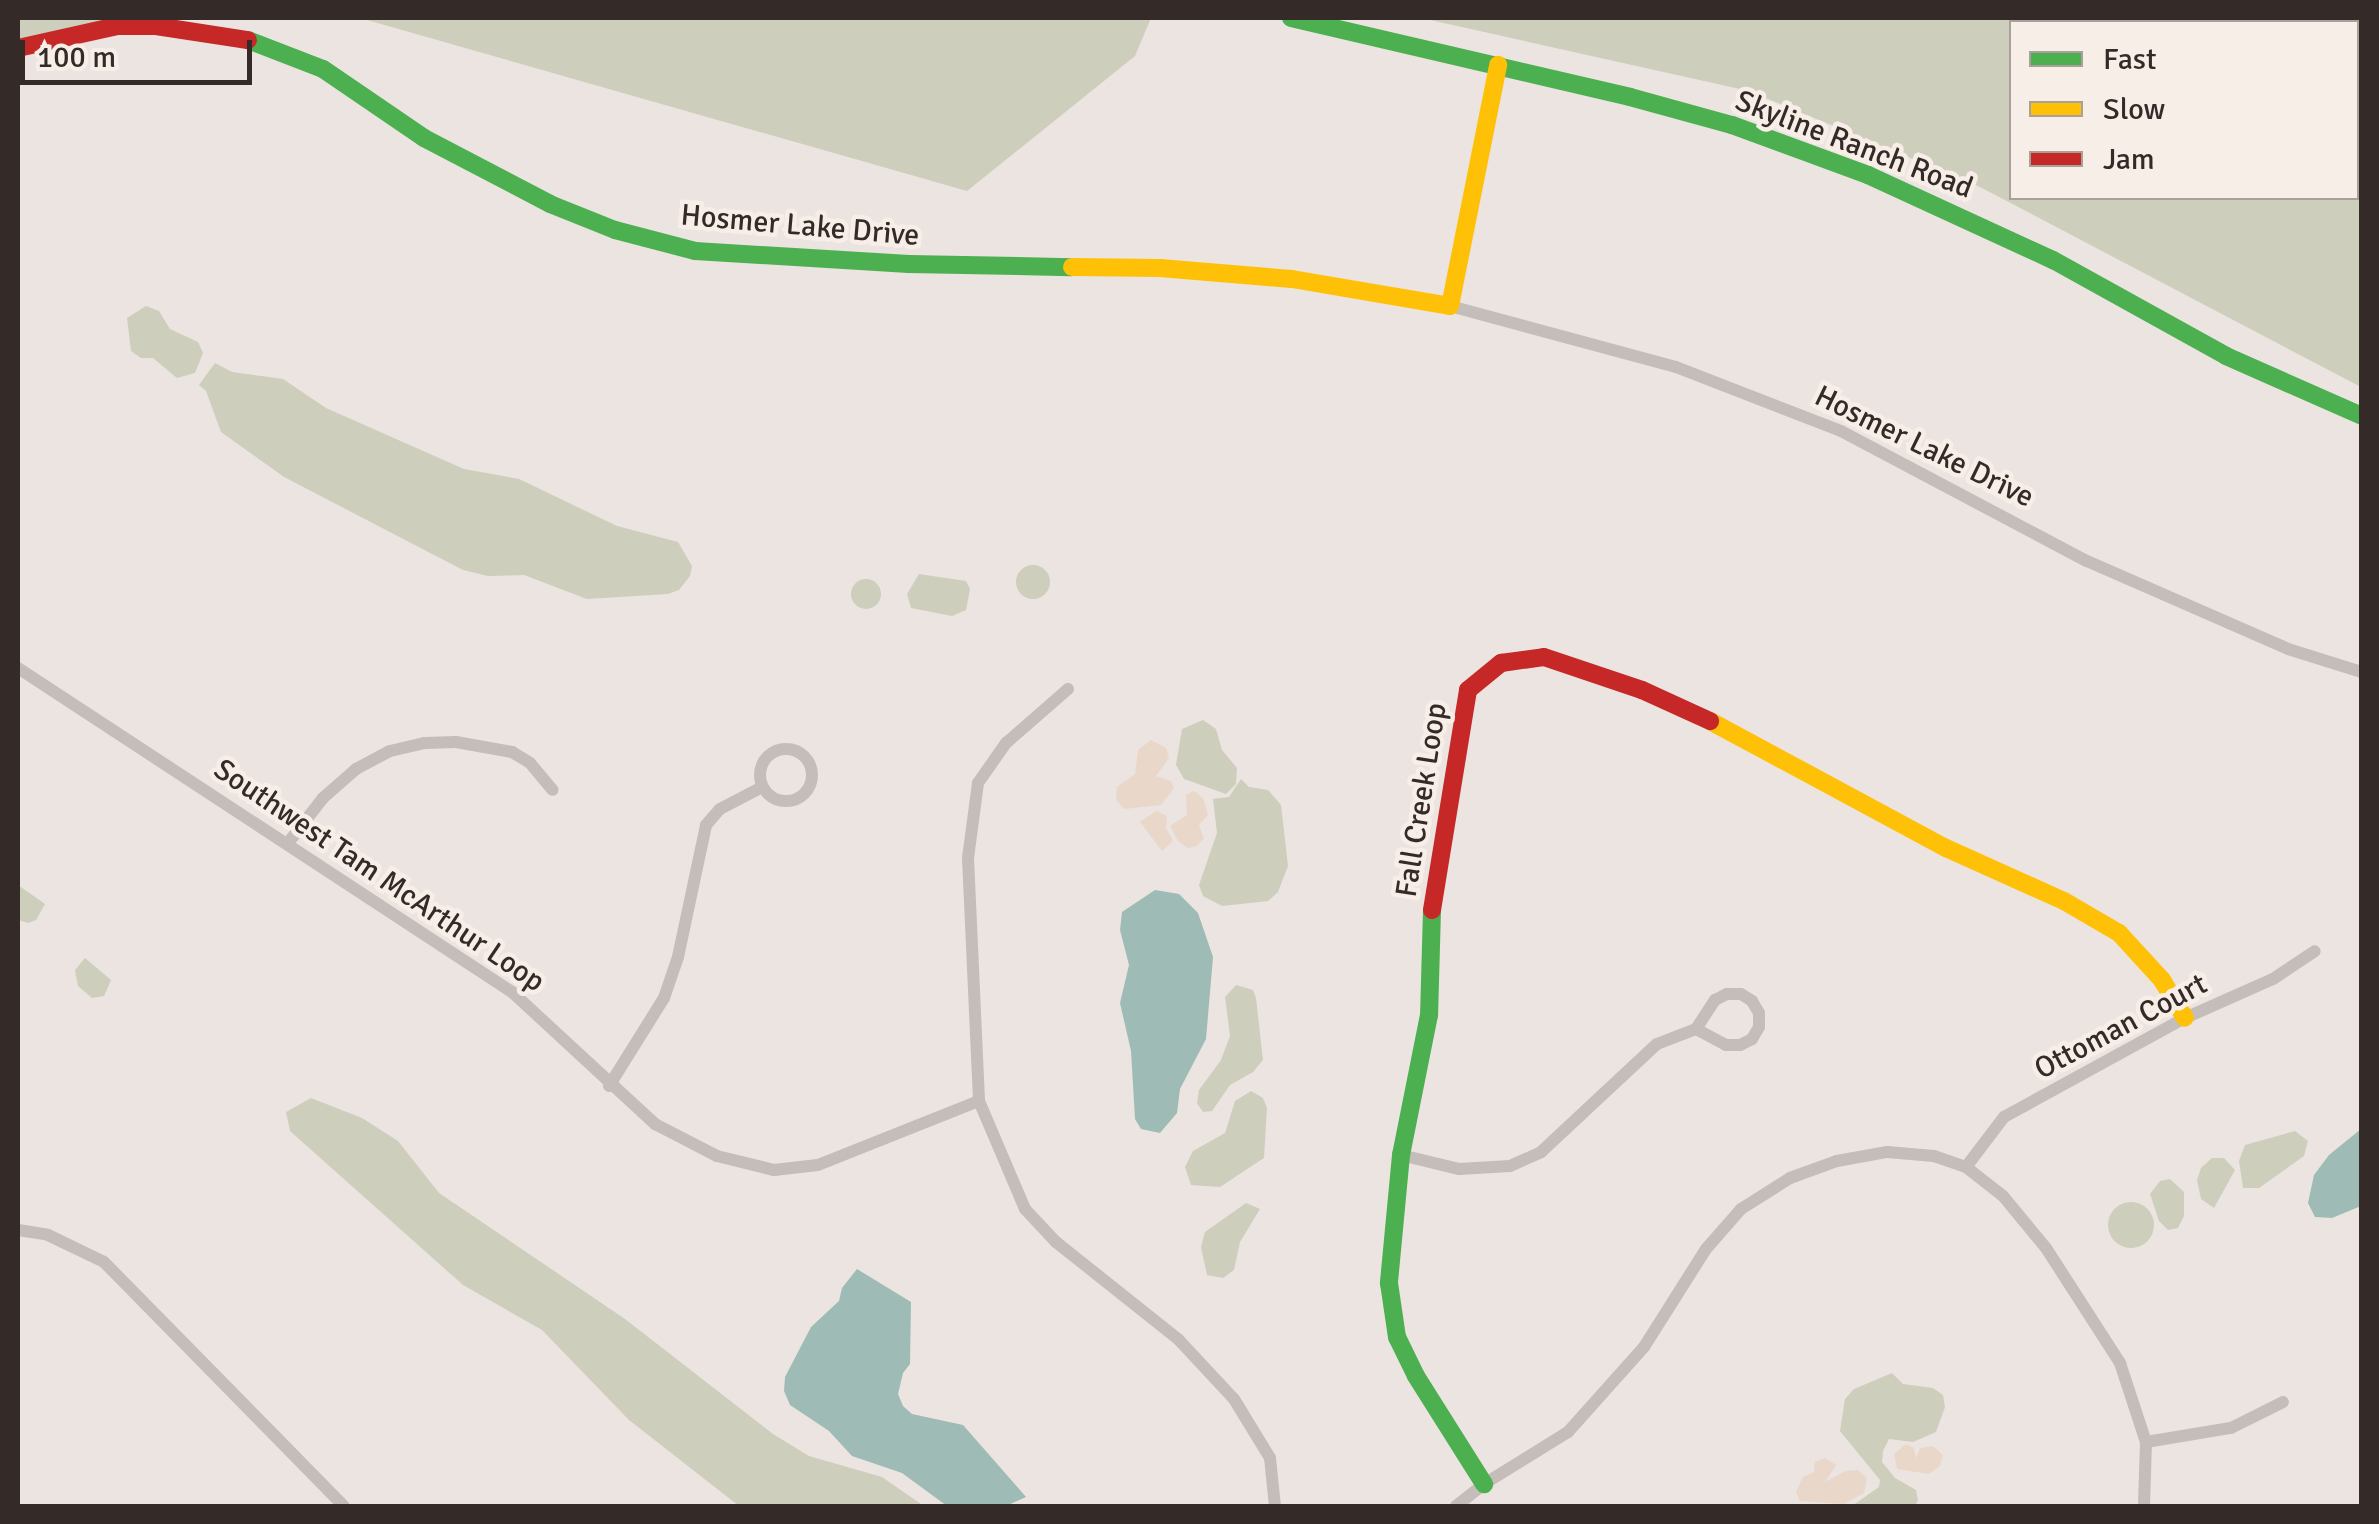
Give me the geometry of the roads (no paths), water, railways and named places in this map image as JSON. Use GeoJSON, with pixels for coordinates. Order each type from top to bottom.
{"type":"FeatureCollection","features":[{"type":"Feature","properties":{"kind":"street","name":"Skyline Ranch Road"},"geometry":{"type":"LineString","coordinates":[[1292,18],[1498,65],[1732,125],[1868,174],[2053,260],[2240,362],[2362,416]]}},
{"type":"Feature","properties":{"kind":"street","name":"Hosmer Lake Drive"},"geometry":{"type":"LineString","coordinates":[[18,48],[117,26],[156,26],[259,42],[323,69],[424,138],[550,204],[615,230],[695,251],[892,263],[1160,268],[1292,279],[1450,306],[1676,368],[1841,431],[2087,562],[2288,649],[2362,672]]}},
{"type":"Feature","properties":{"kind":"street"},"geometry":{"type":"LineString","coordinates":[[1450,306],[1498,65]]}},
{"type":"Feature","properties":{"kind":"street","name":"Fall Creek Loop"},"geometry":{"type":"LineString","coordinates":[[1484,1484],[1416,1376],[1397,1337],[1389,1283],[1401,1156],[1429,1015],[1432,906],[1468,690],[1502,662],[1544,657],[1642,690],[1746,738],[1946,848],[2064,901],[2119,934],[2162,980],[2185,1018]]}},
{"type":"Feature","properties":{"kind":"street","name":"Southwest Tam McArthur Loop"},"geometry":{"type":"LineString","coordinates":[[18,668],[512,992],[609,1086],[655,1124],[717,1156],[774,1170],[818,1165],[979,1101]]}},
{"type":"Feature","properties":{"kind":"street"},"geometry":{"type":"LineString","coordinates":[[1068,690],[1006,743],[978,783],[968,858],[979,1101],[1025,1209],[1056,1242],[1178,1339],[1234,1399],[1270,1458],[1275,1506]]}},
{"type":"Feature","properties":{"kind":"street"},"geometry":{"type":"LineString","coordinates":[[288,843],[323,798],[356,768],[390,751],[425,743],[456,742],[512,752],[530,762],[553,790]]}},
{"type":"Feature","properties":{"kind":"street"},"geometry":{"type":"LineString","coordinates":[[783,748],[796,750],[812,768],[806,792],[796,800],[771,797],[762,787],[762,762],[783,748]]}},
{"type":"Feature","properties":{"kind":"street"},"geometry":{"type":"LineString","coordinates":[[609,1086],[664,998],[678,957],[706,825],[729,803],[762,787]]}},
{"type":"Feature","properties":{"kind":"street","name":"Ottoman Court"},"geometry":{"type":"LineString","coordinates":[[1966,1167],[2004,1118],[2185,1018],[2273,979],[2315,951]]}},
{"type":"Feature","properties":{"kind":"street"},"geometry":{"type":"LineString","coordinates":[[1401,1156],[1459,1169],[1510,1166],[1541,1152],[1657,1044],[1696,1030],[1715,1000],[1727,994],[1741,994],[1752,1001],[1759,1013],[1759,1027],[1752,1039],[1740,1046],[1726,1045],[1696,1030]]}},
{"type":"Feature","properties":{"kind":"street"},"geometry":{"type":"LineString","coordinates":[[1456,1506],[1568,1432],[1644,1347],[1706,1250],[1741,1209],[1790,1178],[1837,1161],[1886,1152],[1934,1156],[1966,1167],[2003,1196],[2078,1293],[2120,1362],[2146,1442],[2144,1506]]}},
{"type":"Feature","properties":{"kind":"street"},"geometry":{"type":"LineString","coordinates":[[18,1230],[48,1235],[104,1262],[344,1506]]}},
{"type":"Feature","properties":{"kind":"street"},"geometry":{"type":"LineString","coordinates":[[2146,1442],[2231,1428],[2283,1402]]}},
{"type":"Feature","properties":{"kind":"water"},"geometry":{"type":"Polygon","coordinates":[[[1155,890],[1179,894],[1198,913],[1213,957],[1206,1039],[1180,1089],[1177,1113],[1160,1133],[1141,1129],[1135,1119],[1131,1051],[1120,1003],[1129,965],[1120,930],[1122,912],[1155,890]]]}},
{"type":"Feature","properties":{"kind":"water"},"geometry":{"type":"Polygon","coordinates":[[[2361,1129],[2361,1206],[2332,1218],[2315,1217],[2308,1203],[2314,1175],[2329,1155],[2361,1129]]]}},
{"type":"Feature","properties":{"kind":"water"},"geometry":{"type":"Polygon","coordinates":[[[857,1269],[911,1302],[910,1364],[903,1373],[898,1394],[903,1406],[912,1414],[963,1425],[1026,1497],[1006,1506],[947,1506],[902,1473],[852,1456],[829,1431],[790,1405],[784,1391],[785,1377],[811,1327],[839,1301],[842,1288],[857,1269]]]}}]}
